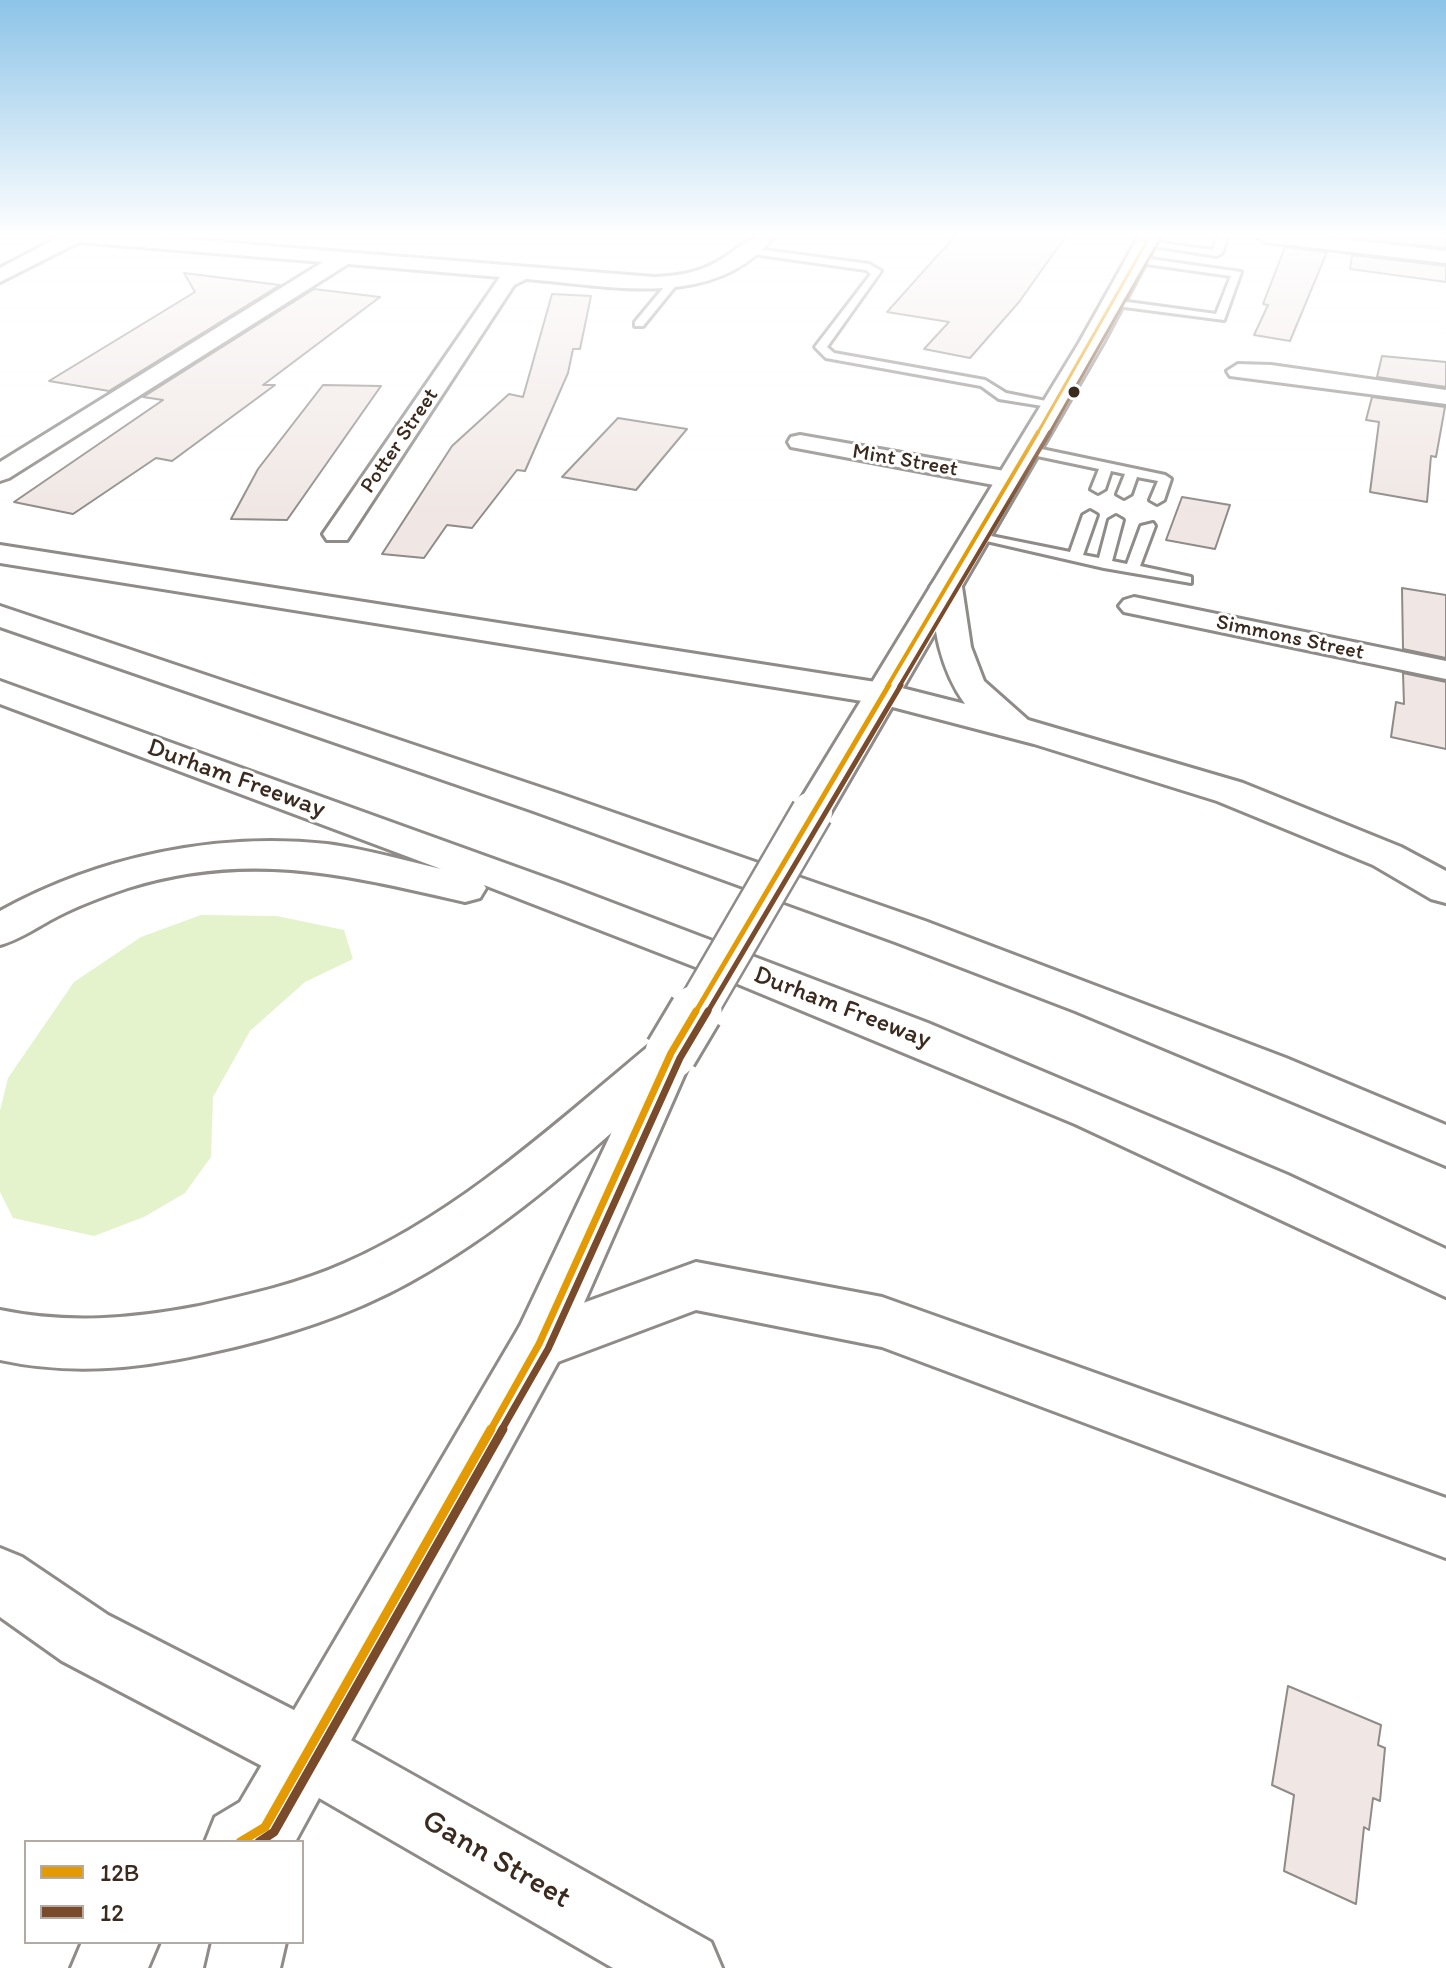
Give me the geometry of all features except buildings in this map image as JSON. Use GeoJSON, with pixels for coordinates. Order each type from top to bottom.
{"type":"FeatureCollection","features":[{"type":"Feature","properties":{"kind":"main road"},"geometry":{"type":"LineString","coordinates":[[256,1837],[307,1753],[539,1344],[671,1053],[1099,328]]}},
{"type":"Feature","properties":{"kind":"main road"},"geometry":{"type":"LineString","coordinates":[[0,554],[882,694],[1047,736],[1281,810],[1387,856],[1446,889]]}},
{"type":"Feature","properties":{"kind":"main road"},"geometry":{"type":"LineString","coordinates":[[946,587],[954,653],[966,686],[988,710],[1047,736]]}},
{"type":"Feature","properties":{"kind":"main road"},"geometry":{"type":"LineString","coordinates":[[0,616],[622,830],[952,950],[1185,1037],[1446,1146]]}},
{"type":"Feature","properties":{"kind":"main road","name":"Durham Freeway"},"geometry":{"type":"LineString","coordinates":[[0,692],[904,1031],[1050,1091],[1446,1274]]}},
{"type":"Feature","properties":{"kind":"main road"},"geometry":{"type":"LineString","coordinates":[[0,930],[48,904],[149,868],[207,858],[265,855],[327,858],[610,919]]}},
{"type":"Feature","properties":{"kind":"main road"},"geometry":{"type":"LineString","coordinates":[[0,1335],[22,1341],[84,1345],[160,1338],[249,1320],[324,1295],[418,1251],[471,1215],[548,1157],[671,1053]]}},
{"type":"Feature","properties":{"kind":"main road"},"geometry":{"type":"LineString","coordinates":[[539,1344],[696,1286],[882,1322],[1446,1528]]}},
{"type":"Feature","properties":{"kind":"main road","name":"Gann Street"},"geometry":{"type":"LineString","coordinates":[[0,1579],[85,1638],[307,1753],[685,1968]]}},
{"type":"Feature","properties":{"kind":"main road"},"geometry":{"type":"LineString","coordinates":[[108,1968],[121,1944]]}},
{"type":"Feature","properties":{"kind":"main road"},"geometry":{"type":"LineString","coordinates":[[243,1968],[249,1944]]}},
{"type":"Feature","properties":{"kind":"street"},"geometry":{"type":"LineString","coordinates":[[0,473],[232,328]]}},
{"type":"Feature","properties":{"kind":"street","name":"Potter Street"},"geometry":{"type":"LineString","coordinates":[[337,534],[476,328]]}},
{"type":"Feature","properties":{"kind":"street"},"geometry":{"type":"LineString","coordinates":[[1238,371],[1271,372],[1446,397]]}},
{"type":"Feature","properties":{"kind":"street","name":"Mint Street"},"geometry":{"type":"LineString","coordinates":[[800,442],[1010,480]]}},
{"type":"Feature","properties":{"kind":"street","name":"Simmons Street"},"geometry":{"type":"LineString","coordinates":[[1134,606],[1446,670]]}},
{"type":"Feature","properties":{"kind":"lane"},"geometry":{"type":"LineString","coordinates":[[835,328],[821,347],[830,356],[985,383],[1003,396],[1055,404]]}},
{"type":"Feature","properties":{"kind":"lane"},"geometry":{"type":"LineString","coordinates":[[1027,450],[1165,479],[1157,500]]}},
{"type":"Feature","properties":{"kind":"lane"},"geometry":{"type":"LineString","coordinates":[[1098,489],[1106,466]]}},
{"type":"Feature","properties":{"kind":"lane"},"geometry":{"type":"LineString","coordinates":[[1124,494],[1132,472]]}},
{"type":"Feature","properties":{"kind":"lane"},"geometry":{"type":"LineString","coordinates":[[1075,558],[1090,515]]}},
{"type":"Feature","properties":{"kind":"lane"},"geometry":{"type":"LineString","coordinates":[[1104,564],[1116,520]]}},
{"type":"Feature","properties":{"kind":"lane"},"geometry":{"type":"LineString","coordinates":[[1132,569],[1148,526]]}},
{"type":"Feature","properties":{"kind":"lane"},"geometry":{"type":"LineString","coordinates":[[976,537],[1186,580]]}},
{"type":"Feature","properties":{"kind":"green space"},"geometry":{"type":"Polygon","coordinates":[[[201,915],[277,916],[344,930],[353,959],[305,982],[250,1031],[213,1097],[211,1157],[185,1193],[144,1217],[94,1236],[13,1218],[0,1192],[0,1111],[8,1078],[74,982],[141,937],[201,915]]]}},
{"type":"Feature","properties":{"kind":"transit line","name":"12B"},"geometry":{"type":"LineString","coordinates":[[243,1840],[265,1827],[539,1344],[671,1053],[1099,328]]}},
{"type":"Feature","properties":{"kind":"transit line","name":"12"},"geometry":{"type":"LineString","coordinates":[[262,1840],[274,1832],[548,1349],[680,1058],[1111,328]]}}]}
